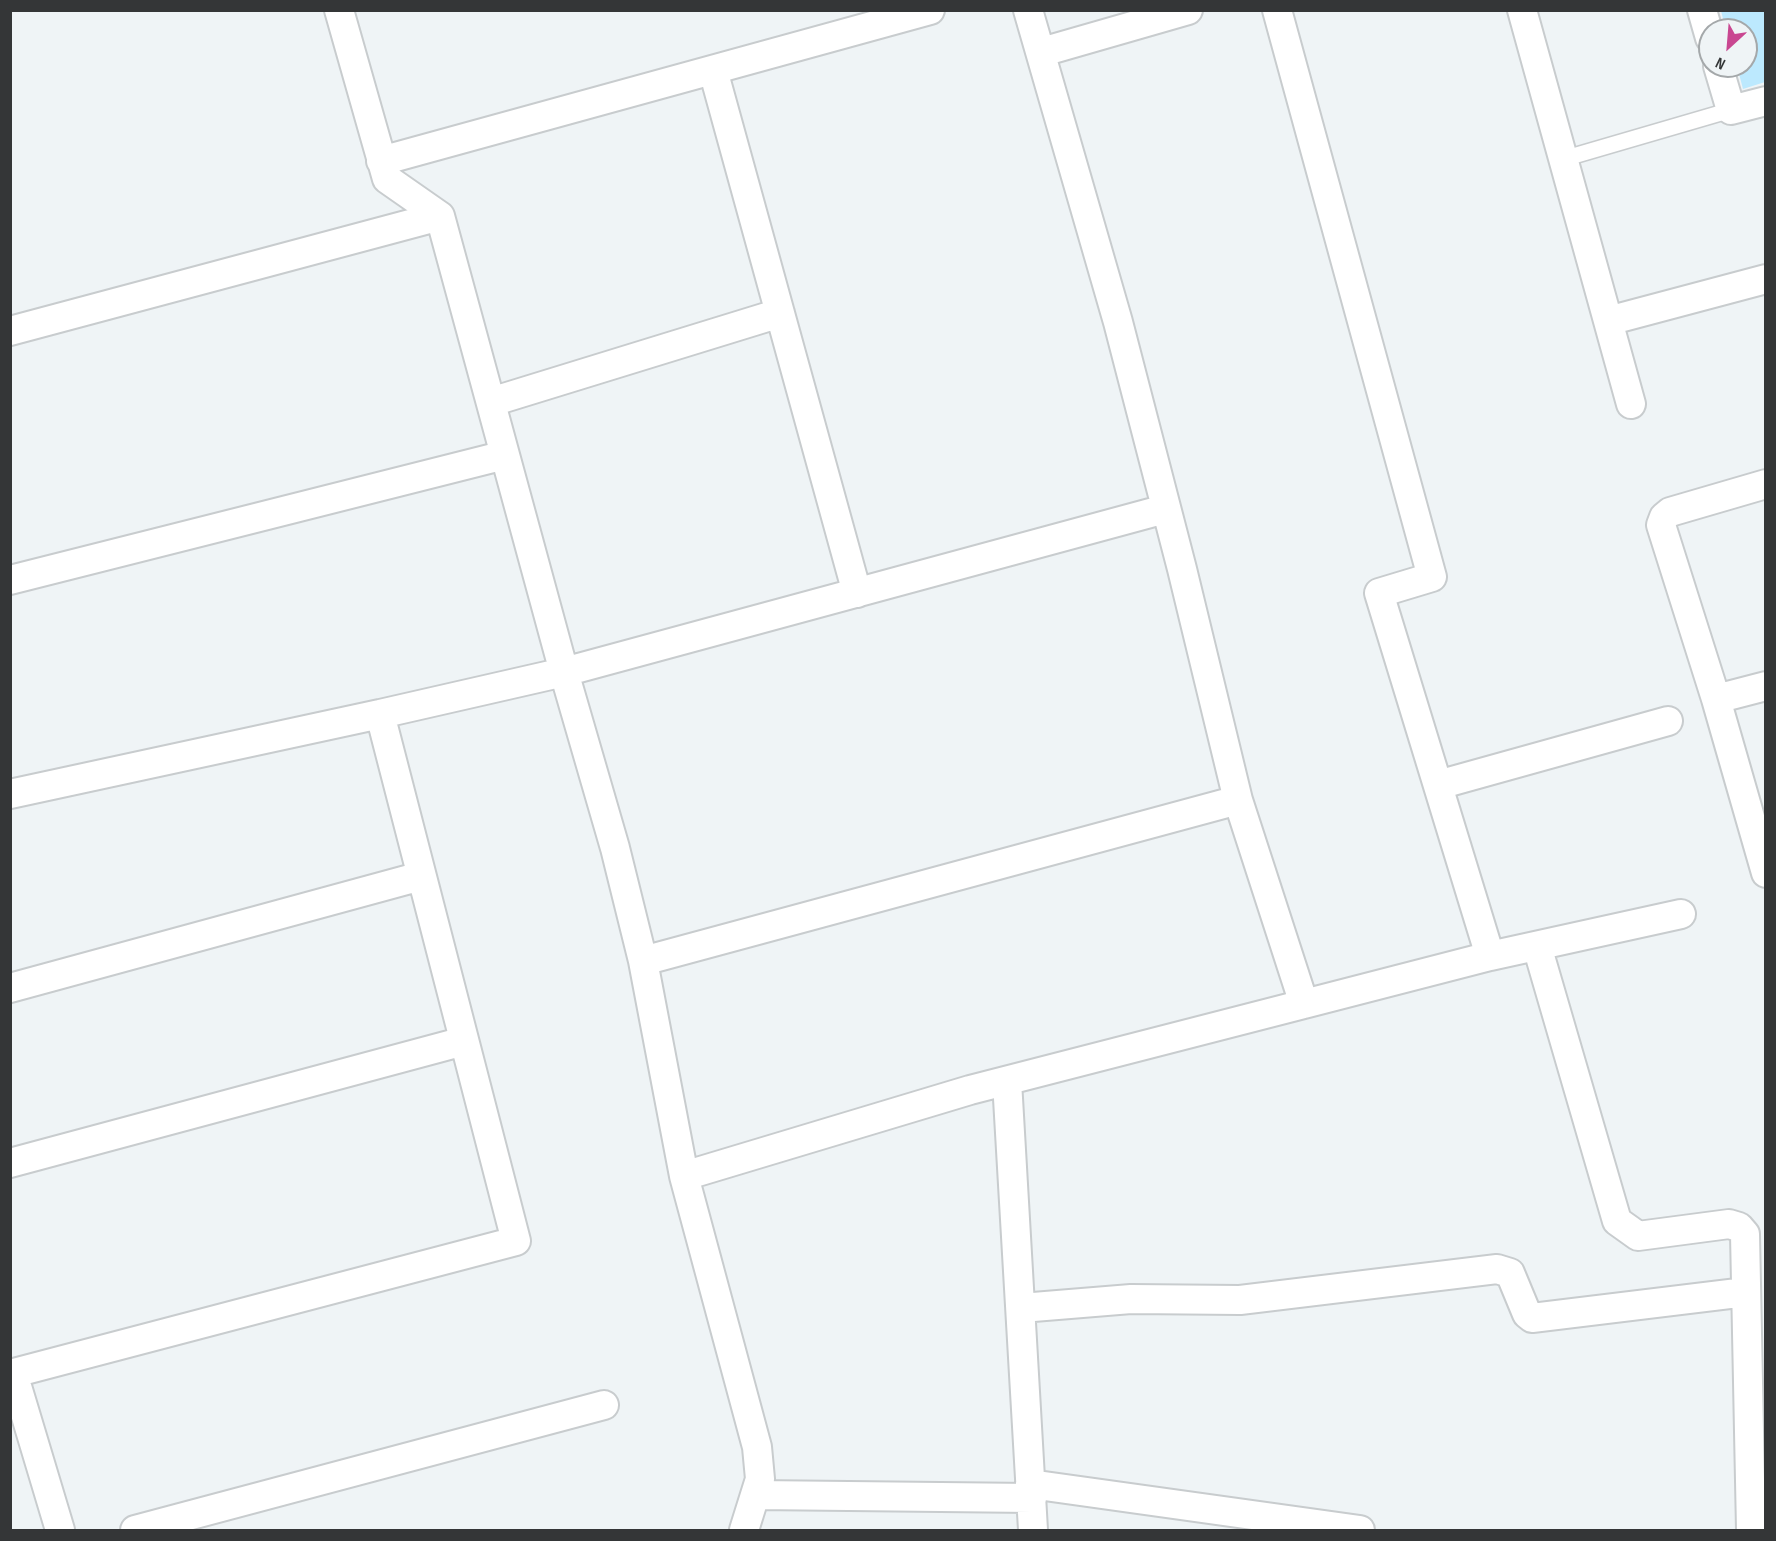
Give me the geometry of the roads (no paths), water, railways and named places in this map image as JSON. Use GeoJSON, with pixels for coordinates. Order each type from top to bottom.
{"type":"FeatureCollection","features":[{"type":"Feature","properties":{"kind":"street"},"geometry":{"type":"LineString","coordinates":[[339,10],[387,179],[440,216],[564,672],[615,848],[643,961],[684,1176],[757,1447],[760,1479],[757,1496],[744,1530]]}},
{"type":"Feature","properties":{"kind":"street"},"geometry":{"type":"LineString","coordinates":[[381,161],[930,10]]}},
{"type":"Feature","properties":{"kind":"street"},"geometry":{"type":"LineString","coordinates":[[1028,10],[1042,52],[1118,322],[1238,800],[1304,1004]]}},
{"type":"Feature","properties":{"kind":"street"},"geometry":{"type":"LineString","coordinates":[[1042,52],[1188,10]]}},
{"type":"Feature","properties":{"kind":"street"},"geometry":{"type":"LineString","coordinates":[[1277,10],[1431,577],[1379,593],[1490,956]]}},
{"type":"Feature","properties":{"kind":"street"},"geometry":{"type":"LineString","coordinates":[[1522,10],[1631,404]]}},
{"type":"Feature","properties":{"kind":"street"},"geometry":{"type":"LineString","coordinates":[[713,70],[857,593]]}},
{"type":"Feature","properties":{"kind":"street"},"geometry":{"type":"LineString","coordinates":[[1722,78],[1731,110],[1766,101]]}},
{"type":"Feature","properties":{"kind":"street"},"geometry":{"type":"LineString","coordinates":[[10,331],[440,216]]}},
{"type":"Feature","properties":{"kind":"street"},"geometry":{"type":"LineString","coordinates":[[1608,321],[1766,279]]}},
{"type":"Feature","properties":{"kind":"street"},"geometry":{"type":"LineString","coordinates":[[491,402],[780,313]]}},
{"type":"Feature","properties":{"kind":"street"},"geometry":{"type":"LineString","coordinates":[[10,580],[505,455]]}},
{"type":"Feature","properties":{"kind":"street"},"geometry":{"type":"LineString","coordinates":[[1766,484],[1670,512],[1664,517],[1661,525],[1716,699],[1766,873]]}},
{"type":"Feature","properties":{"kind":"street"},"geometry":{"type":"LineString","coordinates":[[10,794],[564,672],[1165,509]]}},
{"type":"Feature","properties":{"kind":"street"},"geometry":{"type":"LineString","coordinates":[[1716,699],[1766,686]]}},
{"type":"Feature","properties":{"kind":"street"},"geometry":{"type":"LineString","coordinates":[[60,1530],[12,1373],[516,1241],[380,714]]}},
{"type":"Feature","properties":{"kind":"street"},"geometry":{"type":"LineString","coordinates":[[1438,785],[1668,721]]}},
{"type":"Feature","properties":{"kind":"street"},"geometry":{"type":"LineString","coordinates":[[643,961],[1238,800]]}},
{"type":"Feature","properties":{"kind":"street"},"geometry":{"type":"LineString","coordinates":[[10,988],[422,876]]}},
{"type":"Feature","properties":{"kind":"street"},"geometry":{"type":"LineString","coordinates":[[684,1176],[1007,1081],[1490,956],[1682,914]]}},
{"type":"Feature","properties":{"kind":"street"},"geometry":{"type":"LineString","coordinates":[[1537,946],[1617,1221],[1638,1236],[1729,1224],[1739,1227],[1745,1234],[1751,1530]]}},
{"type":"Feature","properties":{"kind":"street"},"geometry":{"type":"LineString","coordinates":[[10,1162],[464,1041]]}},
{"type":"Feature","properties":{"kind":"street"},"geometry":{"type":"LineString","coordinates":[[1007,1081],[1033,1530]]}},
{"type":"Feature","properties":{"kind":"street"},"geometry":{"type":"LineString","coordinates":[[1020,1308],[1131,1299],[1240,1300],[1497,1269],[1510,1272],[1527,1314],[1532,1318],[1746,1292]]}},
{"type":"Feature","properties":{"kind":"street"},"geometry":{"type":"LineString","coordinates":[[135,1530],[218,1520],[604,1405]]}},
{"type":"Feature","properties":{"kind":"street"},"geometry":{"type":"LineString","coordinates":[[757,1496],[1031,1491],[1360,1530]]}},
{"type":"Feature","properties":{"kind":"lane"},"geometry":{"type":"LineString","coordinates":[[1563,159],[1731,110]]}}]}
